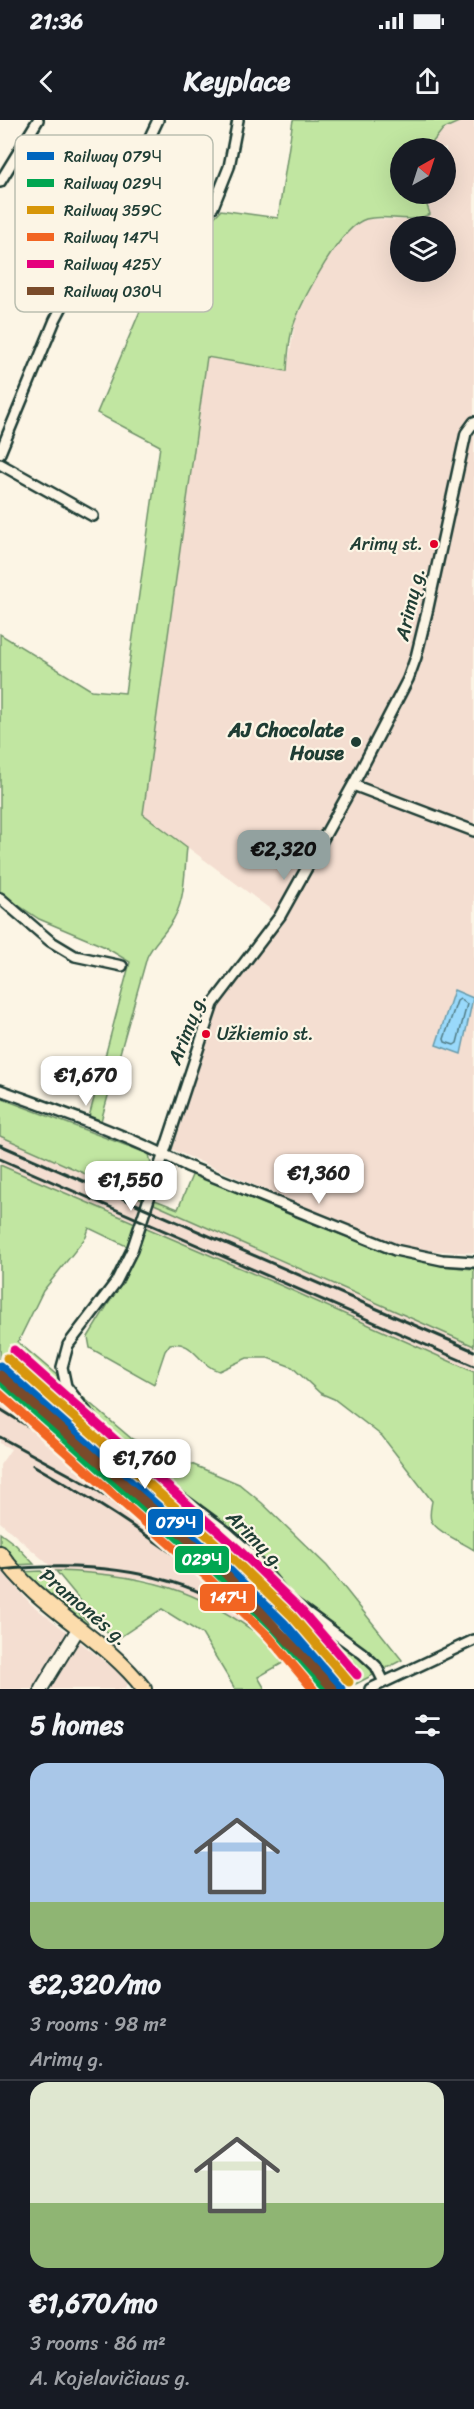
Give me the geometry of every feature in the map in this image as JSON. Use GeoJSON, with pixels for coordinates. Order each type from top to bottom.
{"type":"FeatureCollection","features":[{"type":"Feature","properties":{"kind":"main road","name":"Pramonės g."},"geometry":{"type":"LineString","coordinates":[[0,1553],[34,1593],[131,1672],[144,1689]]}},
{"type":"Feature","properties":{"kind":"main road"},"geometry":{"type":"LineString","coordinates":[[41,1689],[78,1629]]}},
{"type":"Feature","properties":{"kind":"street"},"geometry":{"type":"LineString","coordinates":[[29,135],[38,120]]}},
{"type":"Feature","properties":{"kind":"street"},"geometry":{"type":"LineString","coordinates":[[151,135],[158,120]]}},
{"type":"Feature","properties":{"kind":"street"},"geometry":{"type":"LineString","coordinates":[[213,207],[229,167],[238,120]]}},
{"type":"Feature","properties":{"kind":"street"},"geometry":{"type":"LineString","coordinates":[[0,182],[15,158]]}},
{"type":"Feature","properties":{"kind":"street"},"geometry":{"type":"LineString","coordinates":[[0,453],[58,312]]}},
{"type":"Feature","properties":{"kind":"street","name":"Arimų g."},"geometry":{"type":"LineString","coordinates":[[384,1682],[376,1666],[362,1653],[287,1598],[246,1549],[227,1532],[116,1449],[66,1386],[62,1367],[63,1355],[86,1320],[116,1282],[142,1221],[162,1153],[213,1004],[280,916],[396,703],[416,657],[474,422]]}},
{"type":"Feature","properties":{"kind":"street"},"geometry":{"type":"LineString","coordinates":[[0,464],[93,516]]}},
{"type":"Feature","properties":{"kind":"street"},"geometry":{"type":"LineString","coordinates":[[353,785],[474,831]]}},
{"type":"Feature","properties":{"kind":"street"},"geometry":{"type":"LineString","coordinates":[[0,898],[50,941],[75,956],[122,966]]}},
{"type":"Feature","properties":{"kind":"street"},"geometry":{"type":"LineString","coordinates":[[0,1090],[162,1153],[187,1166],[394,1250],[442,1260],[474,1262]]}},
{"type":"Feature","properties":{"kind":"street"},"geometry":{"type":"LineString","coordinates":[[370,1689],[474,1640]]}},
{"type":"Feature","properties":{"kind":"shaded area"},"geometry":{"type":"Polygon","coordinates":[[[474,120],[474,1253],[421,1250],[392,1245],[169,1148],[211,1019],[285,920],[143,814],[207,356],[287,371],[295,322],[320,269],[352,227],[366,219],[390,219],[390,282],[456,282],[456,216],[426,216],[430,214],[426,204],[456,204],[456,138],[435,138],[443,129],[458,121],[474,120]]]}},
{"type":"Feature","properties":{"kind":"shaded area"},"geometry":{"type":"Polygon","coordinates":[[[0,1136],[144,1200],[136,1223],[0,1165],[0,1136]]]}},
{"type":"Feature","properties":{"kind":"shaded area"},"geometry":{"type":"Polygon","coordinates":[[[154,1204],[474,1346],[474,1372],[145,1227],[154,1204]]]}},
{"type":"Feature","properties":{"kind":"shaded area"},"geometry":{"type":"Polygon","coordinates":[[[0,1360],[207,1543],[298,1633],[346,1689],[318,1689],[290,1659],[264,1637],[210,1603],[186,1593],[146,1579],[56,1571],[0,1522],[0,1465],[11,1449],[0,1443],[0,1360]]]}},
{"type":"Feature","properties":{"kind":"shaded area"},"geometry":{"type":"Polygon","coordinates":[[[0,1569],[31,1604],[130,1681],[124,1689],[0,1689],[0,1569]]]}},
{"type":"Feature","properties":{"kind":"green space"},"geometry":{"type":"Polygon","coordinates":[[[293,120],[463,120],[443,129],[436,138],[390,138],[390,204],[426,204],[430,214],[366,219],[356,224],[324,264],[300,310],[291,333],[287,371],[207,357],[143,814],[187,847],[183,888],[175,917],[147,957],[101,1121],[89,1117],[130,962],[103,946],[39,919],[0,893],[0,634],[91,690],[125,693],[160,446],[97,413],[140,312],[213,312],[213,218],[221,210],[278,218],[293,120]]]}},
{"type":"Feature","properties":{"kind":"green space"},"geometry":{"type":"Polygon","coordinates":[[[0,1098],[149,1154],[152,1168],[144,1200],[0,1136],[0,1098]]]}},
{"type":"Feature","properties":{"kind":"green space"},"geometry":{"type":"Polygon","coordinates":[[[0,1165],[282,1286],[474,1372],[474,1550],[444,1533],[434,1524],[430,1516],[432,1501],[382,1436],[334,1399],[320,1393],[292,1367],[268,1358],[247,1358],[219,1371],[206,1364],[191,1349],[178,1344],[170,1344],[165,1351],[154,1384],[90,1348],[88,1337],[118,1288],[137,1251],[89,1228],[86,1237],[43,1291],[18,1342],[132,1439],[239,1484],[262,1503],[327,1566],[402,1660],[346,1689],[298,1633],[207,1543],[0,1360],[0,1165]]]}},
{"type":"Feature","properties":{"kind":"green space"},"geometry":{"type":"Polygon","coordinates":[[[193,1173],[379,1249],[435,1264],[474,1269],[474,1346],[154,1204],[155,1200],[178,1209],[193,1173]]]}},
{"type":"Feature","properties":{"kind":"green space"},"geometry":{"type":"Polygon","coordinates":[[[0,1533],[16,1545],[34,1564],[15,1565],[0,1544],[0,1533]]]}},
{"type":"Feature","properties":{"kind":"green space"},"geometry":{"type":"Polygon","coordinates":[[[41,1571],[88,1623],[85,1627],[20,1572],[41,1571]]]}},
{"type":"Feature","properties":{"kind":"green space"},"geometry":{"type":"Polygon","coordinates":[[[56,1571],[124,1577],[182,1592],[235,1618],[290,1659],[258,1677],[265,1689],[235,1689],[202,1634],[162,1609],[114,1641],[56,1571]]]}},
{"type":"Feature","properties":{"kind":"water"},"geometry":{"type":"Polygon","coordinates":[[[454,990],[473,998],[461,1054],[436,1045],[454,990]]]}},
{"type":"Feature","properties":{"kind":"railway"},"geometry":{"type":"LineString","coordinates":[[0,1145],[474,1351]]}},
{"type":"Feature","properties":{"kind":"railway"},"geometry":{"type":"LineString","coordinates":[[0,1159],[474,1366]]}},
{"type":"Feature","properties":{"kind":"railway"},"geometry":{"type":"LineString","coordinates":[[0,1409],[73,1454],[102,1475],[261,1620],[325,1689]]}},
{"type":"Feature","properties":{"kind":"railway"},"geometry":{"type":"LineString","coordinates":[[0,1437],[94,1488],[140,1519]]}},
{"type":"Feature","properties":{"kind":"railway"},"geometry":{"type":"LineString","coordinates":[[33,1465],[123,1519],[208,1580]]}},
{"type":"Feature","properties":{"kind":"railway"},"geometry":{"type":"LineString","coordinates":[[0,1570],[67,1567],[134,1573],[198,1592],[228,1606],[256,1625]]}},
{"type":"Feature","properties":{"kind":"rail line","name":"425У"},"geometry":{"type":"LineString","coordinates":[[14,1350],[237,1548],[300,1609],[357,1675]]}},
{"type":"Feature","properties":{"kind":"rail line","name":"359С"},"geometry":{"type":"LineString","coordinates":[[7,1358],[229,1555],[292,1616],[349,1682]]}},
{"type":"Feature","properties":{"kind":"rail line","name":"079Ч"},"geometry":{"type":"LineString","coordinates":[[0,1366],[222,1563],[284,1623],[341,1689]]}},
{"type":"Feature","properties":{"kind":"rail line","name":"030Ч"},"geometry":{"type":"LineString","coordinates":[[0,1375],[218,1566],[333,1689]]}},
{"type":"Feature","properties":{"kind":"rail line","name":"029Ч"},"geometry":{"type":"LineString","coordinates":[[0,1380],[215,1571],[276,1630],[327,1689]]}},
{"type":"Feature","properties":{"kind":"rail line","name":"147Ч"},"geometry":{"type":"LineString","coordinates":[[0,1394],[208,1578],[269,1637],[313,1689]]}},
{"type":"Feature","properties":{"kind":"place","name":"Arimų st."},"geometry":{"type":"Point","coordinates":[434,544]}},
{"type":"Feature","properties":{"kind":"place","name":"AJ Chocolate House"},"geometry":{"type":"Point","coordinates":[356,742]}},
{"type":"Feature","properties":{"kind":"place","name":"Užkiemio st."},"geometry":{"type":"Point","coordinates":[206,1034]}}]}
